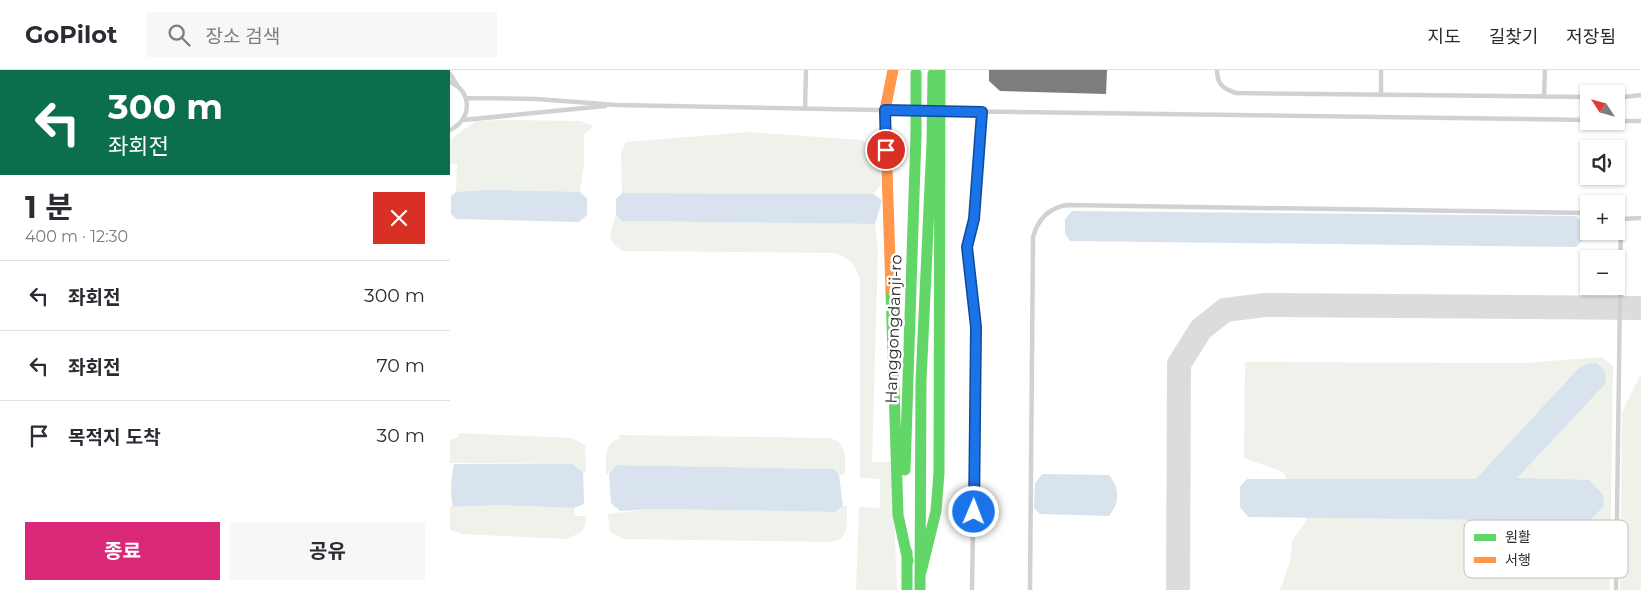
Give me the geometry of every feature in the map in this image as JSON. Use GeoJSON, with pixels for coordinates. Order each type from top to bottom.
{"type":"FeatureCollection","features":[{"type":"Feature","properties":{"kind":"street"},"geometry":{"type":"LineString","coordinates":[[893,70],[885,110],[901,469]]}},
{"type":"Feature","properties":{"kind":"street"},"geometry":{"type":"LineString","coordinates":[[921,572],[936,511],[939,473],[940,111],[935,71]]}},
{"type":"Feature","properties":{"kind":"street","name":"Hanggongdanji-ro"},"geometry":{"type":"LineString","coordinates":[[920,590],[921,381],[935,71]]}},
{"type":"Feature","properties":{"kind":"street","name":"Hanggongdanji-ro"},"geometry":{"type":"LineString","coordinates":[[907,590],[908,561],[901,515],[901,469],[916,135],[916,72]]}},
{"type":"Feature","properties":{"kind":"lane"},"geometry":{"type":"LineString","coordinates":[[805,109],[806,70]]}},
{"type":"Feature","properties":{"kind":"lane"},"geometry":{"type":"LineString","coordinates":[[1217,70],[1217,79],[1224,89],[1236,93],[1381,93],[1580,97]]}},
{"type":"Feature","properties":{"kind":"lane"},"geometry":{"type":"LineString","coordinates":[[1381,70],[1381,93]]}},
{"type":"Feature","properties":{"kind":"lane"},"geometry":{"type":"LineString","coordinates":[[1544,70],[1544,96]]}},
{"type":"Feature","properties":{"kind":"lane"},"geometry":{"type":"LineString","coordinates":[[450,74],[466,98],[467,111],[463,120],[450,130]]}},
{"type":"Feature","properties":{"kind":"lane"},"geometry":{"type":"LineString","coordinates":[[450,82],[458,86]]}},
{"type":"Feature","properties":{"kind":"lane"},"geometry":{"type":"LineString","coordinates":[[1625,97],[1641,95]]}},
{"type":"Feature","properties":{"kind":"lane"},"geometry":{"type":"LineString","coordinates":[[466,98],[537,99],[616,105],[805,109],[1580,120]]}},
{"type":"Feature","properties":{"kind":"lane"},"geometry":{"type":"LineString","coordinates":[[463,120],[616,105]]}},
{"type":"Feature","properties":{"kind":"lane"},"geometry":{"type":"LineString","coordinates":[[972,590],[976,327],[967,247],[974,219],[982,112]]}},
{"type":"Feature","properties":{"kind":"lane"},"geometry":{"type":"LineString","coordinates":[[1625,121],[1641,121]]}},
{"type":"Feature","properties":{"kind":"lane"},"geometry":{"type":"LineString","coordinates":[[1030,590],[1034,237],[1040,220],[1050,210],[1067,205],[1580,213]]}},
{"type":"Feature","properties":{"kind":"lane"},"geometry":{"type":"LineString","coordinates":[[1625,218],[1641,218]]}},
{"type":"Feature","properties":{"kind":"lane"},"geometry":{"type":"LineString","coordinates":[[1617,520],[1619,240]]}},
{"type":"Feature","properties":{"kind":"shaded area"},"geometry":{"type":"Polygon","coordinates":[[[476,121],[580,121],[592,125],[593,127],[584,134],[584,166],[580,192],[456,192],[457,164],[450,164],[450,141],[476,121]]]}},
{"type":"Feature","properties":{"kind":"shaded area"},"geometry":{"type":"Polygon","coordinates":[[[749,132],[862,140],[879,152],[881,185],[873,194],[622,193],[621,153],[626,142],[749,132]]]}},
{"type":"Feature","properties":{"kind":"shaded area"},"geometry":{"type":"Polygon","coordinates":[[[489,190],[580,192],[587,198],[587,215],[579,222],[456,219],[451,214],[451,196],[456,192],[489,190]]]}},
{"type":"Feature","properties":{"kind":"shaded area"},"geometry":{"type":"Polygon","coordinates":[[[622,193],[873,194],[882,200],[875,224],[622,221],[616,215],[616,199],[622,193]]]}},
{"type":"Feature","properties":{"kind":"shaded area"},"geometry":{"type":"Polygon","coordinates":[[[1072,211],[1576,216],[1580,220],[1580,240],[1583,240],[1576,247],[1070,241],[1065,234],[1065,219],[1072,211]]]}},
{"type":"Feature","properties":{"kind":"shaded area"},"geometry":{"type":"Polygon","coordinates":[[[616,215],[622,221],[875,224],[878,251],[872,462],[892,462],[897,590],[856,590],[859,507],[880,508],[880,479],[860,478],[860,279],[856,269],[843,256],[833,253],[622,251],[613,242],[610,235],[616,215]]]}},
{"type":"Feature","properties":{"kind":"shaded area"},"geometry":{"type":"Polygon","coordinates":[[[1602,357],[1613,366],[1611,520],[1464,520],[1464,578],[1610,578],[1610,590],[1278,590],[1281,587],[1290,562],[1292,541],[1307,520],[1283,472],[1244,458],[1245,362],[1525,363],[1602,357]]]}},
{"type":"Feature","properties":{"kind":"shaded area"},"geometry":{"type":"Polygon","coordinates":[[[1597,363],[1605,371],[1606,383],[1517,478],[1589,480],[1604,496],[1603,507],[1590,520],[1248,517],[1240,507],[1240,487],[1247,479],[1476,479],[1578,369],[1587,364],[1597,363]]]}},
{"type":"Feature","properties":{"kind":"shaded area"},"geometry":{"type":"Polygon","coordinates":[[[1641,374],[1641,590],[1620,590],[1620,578],[1628,578],[1628,520],[1621,520],[1622,412],[1641,374]]]}},
{"type":"Feature","properties":{"kind":"shaded area"},"geometry":{"type":"Polygon","coordinates":[[[459,433],[572,438],[585,445],[586,472],[583,472],[573,464],[450,463],[450,440],[458,437],[459,433]]]}},
{"type":"Feature","properties":{"kind":"shaded area"},"geometry":{"type":"Polygon","coordinates":[[[619,435],[830,438],[836,440],[843,447],[845,474],[839,475],[834,469],[616,465],[609,474],[606,474],[608,448],[610,444],[619,439],[619,435]]]}},
{"type":"Feature","properties":{"kind":"shaded area"},"geometry":{"type":"Polygon","coordinates":[[[454,464],[573,464],[583,472],[584,504],[574,508],[498,505],[453,507],[451,486],[454,464]]]}},
{"type":"Feature","properties":{"kind":"shaded area"},"geometry":{"type":"Polygon","coordinates":[[[616,465],[834,469],[839,475],[843,506],[835,512],[651,509],[620,511],[611,503],[609,474],[616,465]]]}},
{"type":"Feature","properties":{"kind":"shaded area"},"geometry":{"type":"Polygon","coordinates":[[[1042,474],[1109,475],[1117,490],[1117,501],[1113,511],[1109,516],[1040,514],[1034,508],[1035,483],[1042,474]]]}},
{"type":"Feature","properties":{"kind":"shaded area"},"geometry":{"type":"Polygon","coordinates":[[[450,505],[453,507],[498,505],[574,508],[575,516],[586,516],[585,526],[581,532],[567,539],[462,534],[450,530],[450,505]]]}},
{"type":"Feature","properties":{"kind":"shaded area"},"geometry":{"type":"Polygon","coordinates":[[[843,506],[847,506],[846,530],[841,538],[829,542],[623,539],[610,532],[608,514],[651,509],[835,512],[843,506]]]}},
{"type":"Feature","properties":{"kind":"building"},"geometry":{"type":"Polygon","coordinates":[[[989,70],[1107,70],[1106,94],[1000,91],[989,81],[989,70]]]}},
{"type":"Feature","properties":{"kind":"taxiway"},"geometry":{"type":"LineString","coordinates":[[1178,590],[1179,364],[1201,329],[1225,310],[1265,305],[1641,308]]}},
{"type":"Feature","properties":{"kind":"traffic: fast"},"geometry":{"type":"LineString","coordinates":[[921,572],[936,511],[939,473],[940,70]]}},
{"type":"Feature","properties":{"kind":"traffic: fast"},"geometry":{"type":"LineString","coordinates":[[916,73],[916,135]]}},
{"type":"Feature","properties":{"kind":"traffic: fast"},"geometry":{"type":"LineString","coordinates":[[932,140],[933,74]]}},
{"type":"Feature","properties":{"kind":"traffic: fast"},"geometry":{"type":"LineString","coordinates":[[905,470],[916,135]]}},
{"type":"Feature","properties":{"kind":"traffic: fast"},"geometry":{"type":"LineString","coordinates":[[920,590],[921,381],[932,143]]}},
{"type":"Feature","properties":{"kind":"traffic: fast"},"geometry":{"type":"LineString","coordinates":[[891,290],[898,515],[908,561]]}},
{"type":"Feature","properties":{"kind":"traffic: fast"},"geometry":{"type":"LineString","coordinates":[[907,552],[907,590]]}},
{"type":"Feature","properties":{"kind":"traffic: slow"},"geometry":{"type":"LineString","coordinates":[[891,290],[885,110],[893,70]]}},
{"type":"Feature","properties":{"kind":"route"},"geometry":{"type":"LineString","coordinates":[[886,150],[885,110],[982,112],[974,219],[967,247],[976,327],[974,512]]}}]}
